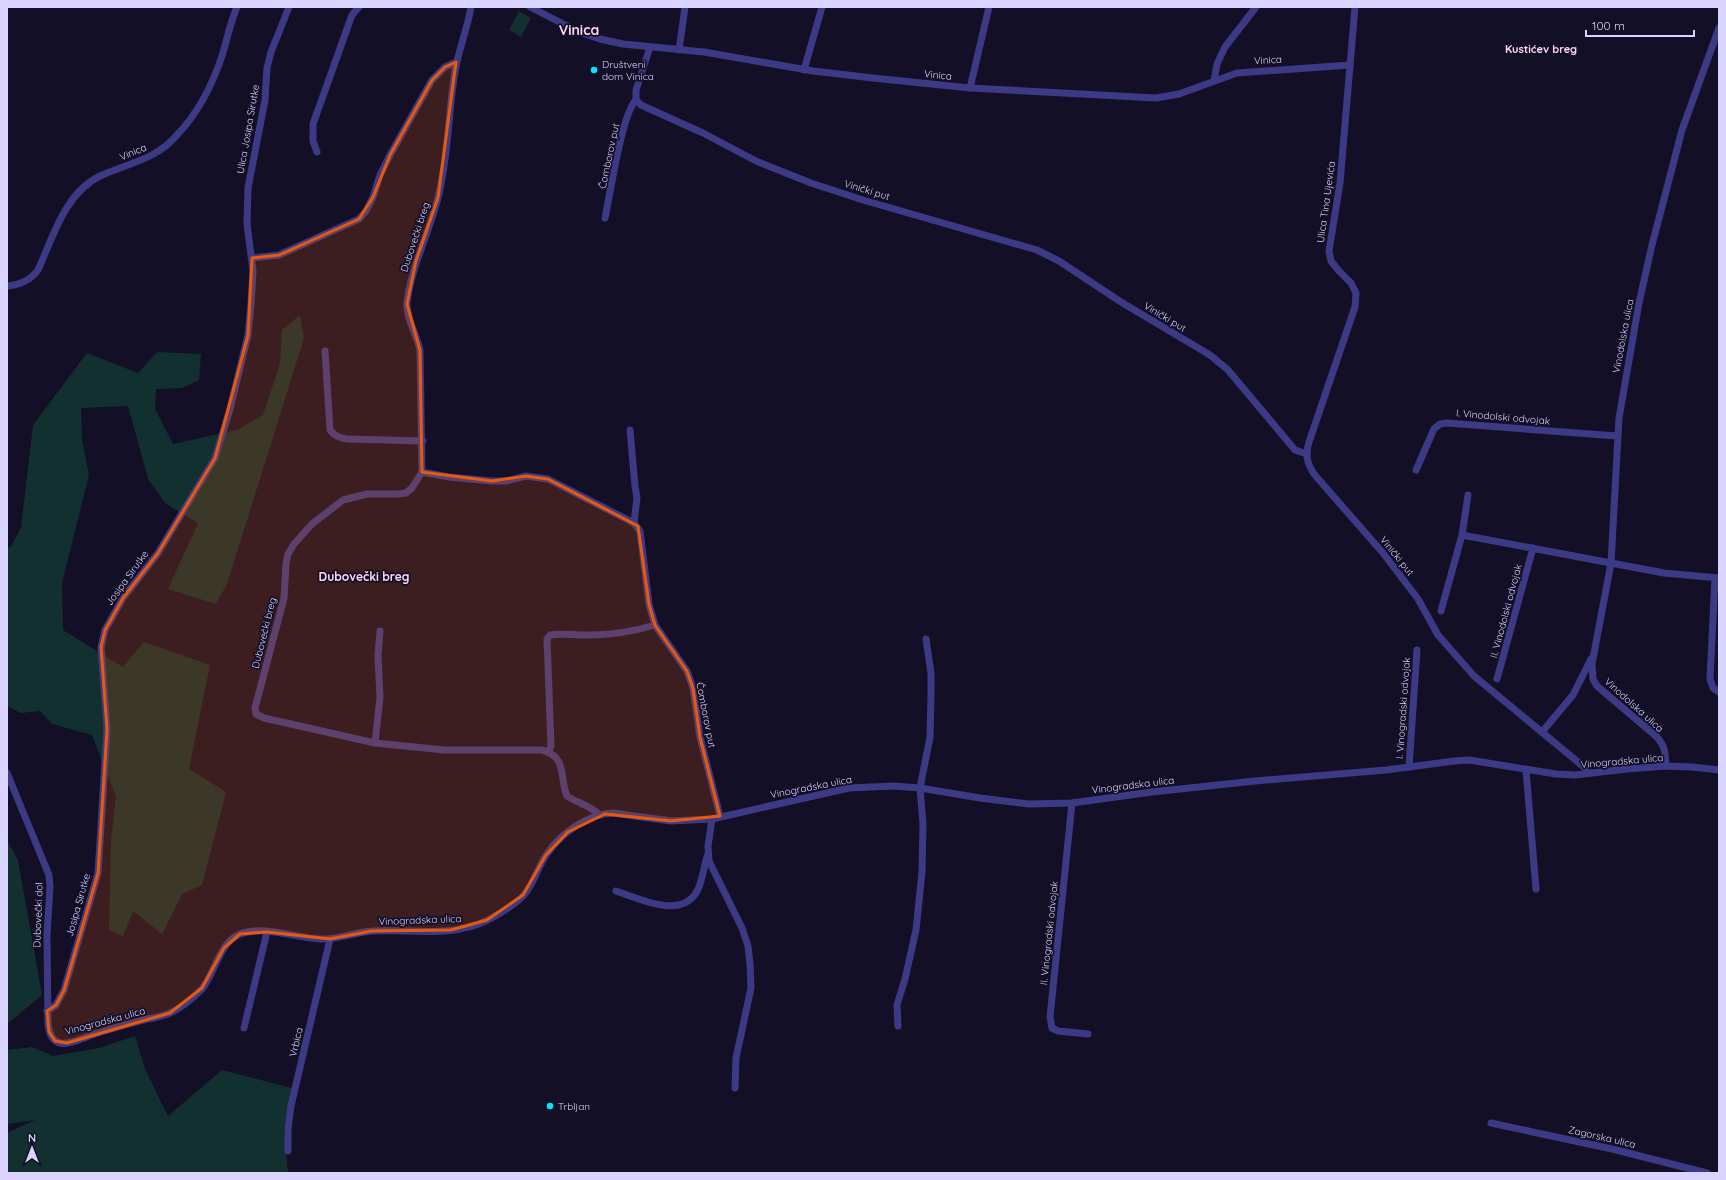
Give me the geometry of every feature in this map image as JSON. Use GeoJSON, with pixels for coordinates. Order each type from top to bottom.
{"type":"FeatureCollection","features":[{"type":"Feature","properties":{"kind":"street","name":"Vinica"},"geometry":{"type":"LineString","coordinates":[[7,286],[25,282],[38,270],[64,213],[79,191],[100,176],[148,158],[163,149],[177,136],[195,114],[207,93],[221,57],[237,7]]}},
{"type":"Feature","properties":{"kind":"street","name":"Ulica Josipa Sirutke"},"geometry":{"type":"LineString","coordinates":[[252,258],[247,224],[248,188],[265,100],[267,68],[271,52],[289,7]]}},
{"type":"Feature","properties":{"kind":"street"},"geometry":{"type":"LineString","coordinates":[[317,152],[313,141],[313,124],[352,15],[359,7]]}},
{"type":"Feature","properties":{"kind":"street","name":"Dubovečki breg"},"geometry":{"type":"LineString","coordinates":[[471,7],[456,62],[438,198],[425,240],[416,261],[407,304],[408,313],[420,350],[422,472],[412,488],[406,492],[399,494],[367,494],[343,500],[312,524],[294,544],[288,554],[282,606],[255,708],[256,714],[264,718],[375,744],[444,750],[542,750],[548,752]]}},
{"type":"Feature","properties":{"kind":"street","name":"Vinica"},"geometry":{"type":"LineString","coordinates":[[530,7],[554,21],[587,35],[612,42],[704,52],[804,70],[970,88],[1156,98],[1179,94],[1237,73],[1350,65]]}},
{"type":"Feature","properties":{"kind":"street"},"geometry":{"type":"LineString","coordinates":[[679,50],[685,7]]}},
{"type":"Feature","properties":{"kind":"street"},"geometry":{"type":"LineString","coordinates":[[804,70],[822,7]]}},
{"type":"Feature","properties":{"kind":"street"},"geometry":{"type":"LineString","coordinates":[[970,88],[989,7]]}},
{"type":"Feature","properties":{"kind":"street"},"geometry":{"type":"LineString","coordinates":[[1214,81],[1217,64],[1225,48],[1256,7]]}},
{"type":"Feature","properties":{"kind":"street","name":"Ulica Tina Ujevića"},"geometry":{"type":"LineString","coordinates":[[1307,454],[1309,442],[1355,307],[1356,293],[1351,283],[1331,261],[1329,251],[1340,183],[1355,7]]}},
{"type":"Feature","properties":{"kind":"street","name":"Vinodolska ulica"},"geometry":{"type":"LineString","coordinates":[[1666,766],[1665,749],[1657,738],[1597,686],[1593,679],[1592,657],[1611,563],[1617,436],[1622,397],[1652,245],[1682,130],[1719,28]]}},
{"type":"Feature","properties":{"kind":"street"},"geometry":{"type":"LineString","coordinates":[[636,100],[636,90],[650,47]]}},
{"type":"Feature","properties":{"kind":"street"},"geometry":{"type":"LineString","coordinates":[[252,258],[279,255],[360,219],[373,197],[380,175],[390,155],[432,80],[445,67],[456,62]]}},
{"type":"Feature","properties":{"kind":"street","name":"Čomborov put"},"geometry":{"type":"LineString","coordinates":[[605,218],[620,144],[631,108],[636,100]]}},
{"type":"Feature","properties":{"kind":"street","name":"Vinički put"},"geometry":{"type":"LineString","coordinates":[[636,100],[641,105],[702,133],[756,161],[811,183],[863,200],[1037,250],[1059,261],[1121,302],[1210,355],[1228,370],[1295,450],[1307,454],[1308,465],[1314,474],[1383,553],[1418,599],[1438,635],[1474,676],[1584,767],[1589,773]]}},
{"type":"Feature","properties":{"kind":"street","name":"Josipa Sirutke"},"geometry":{"type":"LineString","coordinates":[[47,1011],[56,1005],[64,990],[98,873],[107,729],[100,647],[105,630],[123,598],[158,553],[215,458],[230,409],[248,335],[253,271],[252,258]]}},
{"type":"Feature","properties":{"kind":"street"},"geometry":{"type":"LineString","coordinates":[[325,351],[330,430],[338,438],[422,441]]}},
{"type":"Feature","properties":{"kind":"street","name":"I. Vinodolski odvojak"},"geometry":{"type":"LineString","coordinates":[[1416,470],[1434,429],[1440,424],[1447,423],[1617,436]]}},
{"type":"Feature","properties":{"kind":"street","name":"Čomborov put"},"geometry":{"type":"LineString","coordinates":[[630,430],[637,498],[634,523],[640,531],[648,597],[656,625],[687,671],[693,688],[702,744],[720,816]]}},
{"type":"Feature","properties":{"kind":"street"},"geometry":{"type":"LineString","coordinates":[[422,472],[449,477],[492,481],[506,481],[526,476],[548,479],[634,523]]}},
{"type":"Feature","properties":{"kind":"street"},"geometry":{"type":"LineString","coordinates":[[1441,611],[1462,535],[1468,495]]}},
{"type":"Feature","properties":{"kind":"street"},"geometry":{"type":"LineString","coordinates":[[1462,535],[1664,573],[1717,578],[1710,679],[1713,688],[1719,692]]}},
{"type":"Feature","properties":{"kind":"street","name":"II. Vinodolski odvojak"},"geometry":{"type":"LineString","coordinates":[[1497,679],[1534,548]]}},
{"type":"Feature","properties":{"kind":"street"},"geometry":{"type":"LineString","coordinates":[[599,815],[596,811],[580,805],[567,796],[560,764],[554,755],[548,752],[551,746],[547,639],[550,635],[559,633],[584,635],[627,633],[656,625]]}},
{"type":"Feature","properties":{"kind":"street"},"geometry":{"type":"LineString","coordinates":[[375,744],[380,697],[378,655],[380,631]]}},
{"type":"Feature","properties":{"kind":"street"},"geometry":{"type":"LineString","coordinates":[[898,1026],[897,1005],[905,979],[916,930],[922,872],[923,824],[920,788],[930,730],[931,672],[926,639]]}},
{"type":"Feature","properties":{"kind":"street","name":"I. Vinogradski odvojak"},"geometry":{"type":"LineString","coordinates":[[1409,767],[1417,650]]}},
{"type":"Feature","properties":{"kind":"street","name":"Vinodolska ulica"},"geometry":{"type":"LineString","coordinates":[[1542,732],[1573,695],[1592,657]]}},
{"type":"Feature","properties":{"kind":"street","name":"Vinogradska ulica"},"geometry":{"type":"LineString","coordinates":[[55,1040],[60,1043],[73,1041],[102,1031],[170,1013],[202,988],[224,948],[240,934],[267,932],[305,938],[330,939],[372,931],[451,930],[466,928],[487,920],[510,907],[523,895],[537,875],[546,855],[568,832],[599,815],[613,813],[671,821],[712,819],[848,788],[893,786],[920,788],[1029,804],[1072,803],[1152,792],[1469,760],[1526,770],[1574,775],[1666,766],[1719,770]]}},
{"type":"Feature","properties":{"kind":"street"},"geometry":{"type":"LineString","coordinates":[[1526,770],[1536,889]]}},
{"type":"Feature","properties":{"kind":"street","name":"Dubovečki dol"},"geometry":{"type":"LineString","coordinates":[[7,773],[49,875],[47,1011],[49,1032],[55,1040]]}},
{"type":"Feature","properties":{"kind":"street","name":"II. Vinogradski odvojak"},"geometry":{"type":"LineString","coordinates":[[1072,803],[1050,1017],[1052,1028],[1058,1031],[1088,1034]]}},
{"type":"Feature","properties":{"kind":"street"},"geometry":{"type":"LineString","coordinates":[[616,891],[659,905],[672,906],[684,904],[692,898],[699,887],[708,854],[712,819]]}},
{"type":"Feature","properties":{"kind":"street"},"geometry":{"type":"LineString","coordinates":[[708,854],[709,861],[742,928],[748,946],[751,988],[736,1058],[735,1088]]}},
{"type":"Feature","properties":{"kind":"street"},"geometry":{"type":"LineString","coordinates":[[244,1028],[267,932]]}},
{"type":"Feature","properties":{"kind":"street","name":"Vrbica"},"geometry":{"type":"LineString","coordinates":[[288,1151],[288,1129],[291,1106],[330,939]]}},
{"type":"Feature","properties":{"kind":"street","name":"Zagorska ulica"},"geometry":{"type":"LineString","coordinates":[[1492,1123],[1612,1148],[1707,1173]]}},
{"type":"Feature","properties":{"kind":"highlighted area"},"geometry":{"type":"Polygon","coordinates":[[[456,62],[438,198],[416,261],[407,304],[420,350],[422,472],[492,481],[526,476],[548,479],[638,526],[649,604],[655,625],[687,671],[693,688],[700,737],[720,816],[671,821],[605,814],[568,832],[546,855],[523,895],[487,920],[451,930],[372,931],[330,939],[267,932],[240,934],[224,948],[202,988],[170,1013],[67,1043],[55,1041],[49,1032],[47,1011],[56,1005],[64,990],[98,873],[107,729],[101,647],[105,630],[123,598],[158,553],[215,458],[248,335],[252,258],[279,255],[359,219],[373,197],[390,155],[432,80],[445,67],[456,62]]]}},
{"type":"Feature","properties":{"kind":"green space"},"geometry":{"type":"Polygon","coordinates":[[[519,11],[531,18],[521,37],[509,30],[519,11]]]}},
{"type":"Feature","properties":{"kind":"green space"},"geometry":{"type":"Polygon","coordinates":[[[300,315],[304,338],[227,584],[216,604],[168,589],[198,523],[166,504],[148,479],[128,406],[81,408],[82,439],[89,475],[62,583],[63,630],[123,667],[144,642],[210,665],[189,769],[226,792],[202,885],[182,894],[162,934],[133,911],[123,936],[109,930],[111,840],[116,797],[92,735],[52,724],[40,711],[21,713],[7,706],[7,547],[10,548],[21,528],[33,425],[87,353],[138,373],[157,352],[201,354],[199,380],[182,388],[156,389],[155,409],[173,444],[237,430],[263,415],[280,363],[282,330],[300,315]]]}},
{"type":"Feature","properties":{"kind":"green space"},"geometry":{"type":"Polygon","coordinates":[[[7,840],[18,860],[42,995],[7,1024],[7,840]]]}},
{"type":"Feature","properties":{"kind":"green space"},"geometry":{"type":"Polygon","coordinates":[[[135,1036],[145,1069],[168,1116],[222,1070],[292,1088],[284,1130],[288,1173],[7,1173],[7,1133],[35,1120],[7,1124],[7,1050],[32,1047],[53,1056],[99,1048],[135,1036]]]}},
{"type":"Feature","properties":{"kind":"place","name":"Društveni dom Vinica"},"geometry":{"type":"Point","coordinates":[594,70]}},
{"type":"Feature","properties":{"kind":"place","name":"Trbljan"},"geometry":{"type":"Point","coordinates":[550,1106]}},
{"type":"Feature","properties":{"kind":"district","name":"Vinica"},"geometry":{"type":"Point","coordinates":[579,30]}},
{"type":"Feature","properties":{"kind":"district","name":"Kustićev breg"},"geometry":{"type":"Point","coordinates":[1541,49]}},
{"type":"Feature","properties":{"kind":"district","name":"Dubovečki breg"},"geometry":{"type":"Point","coordinates":[364,576]}}]}
